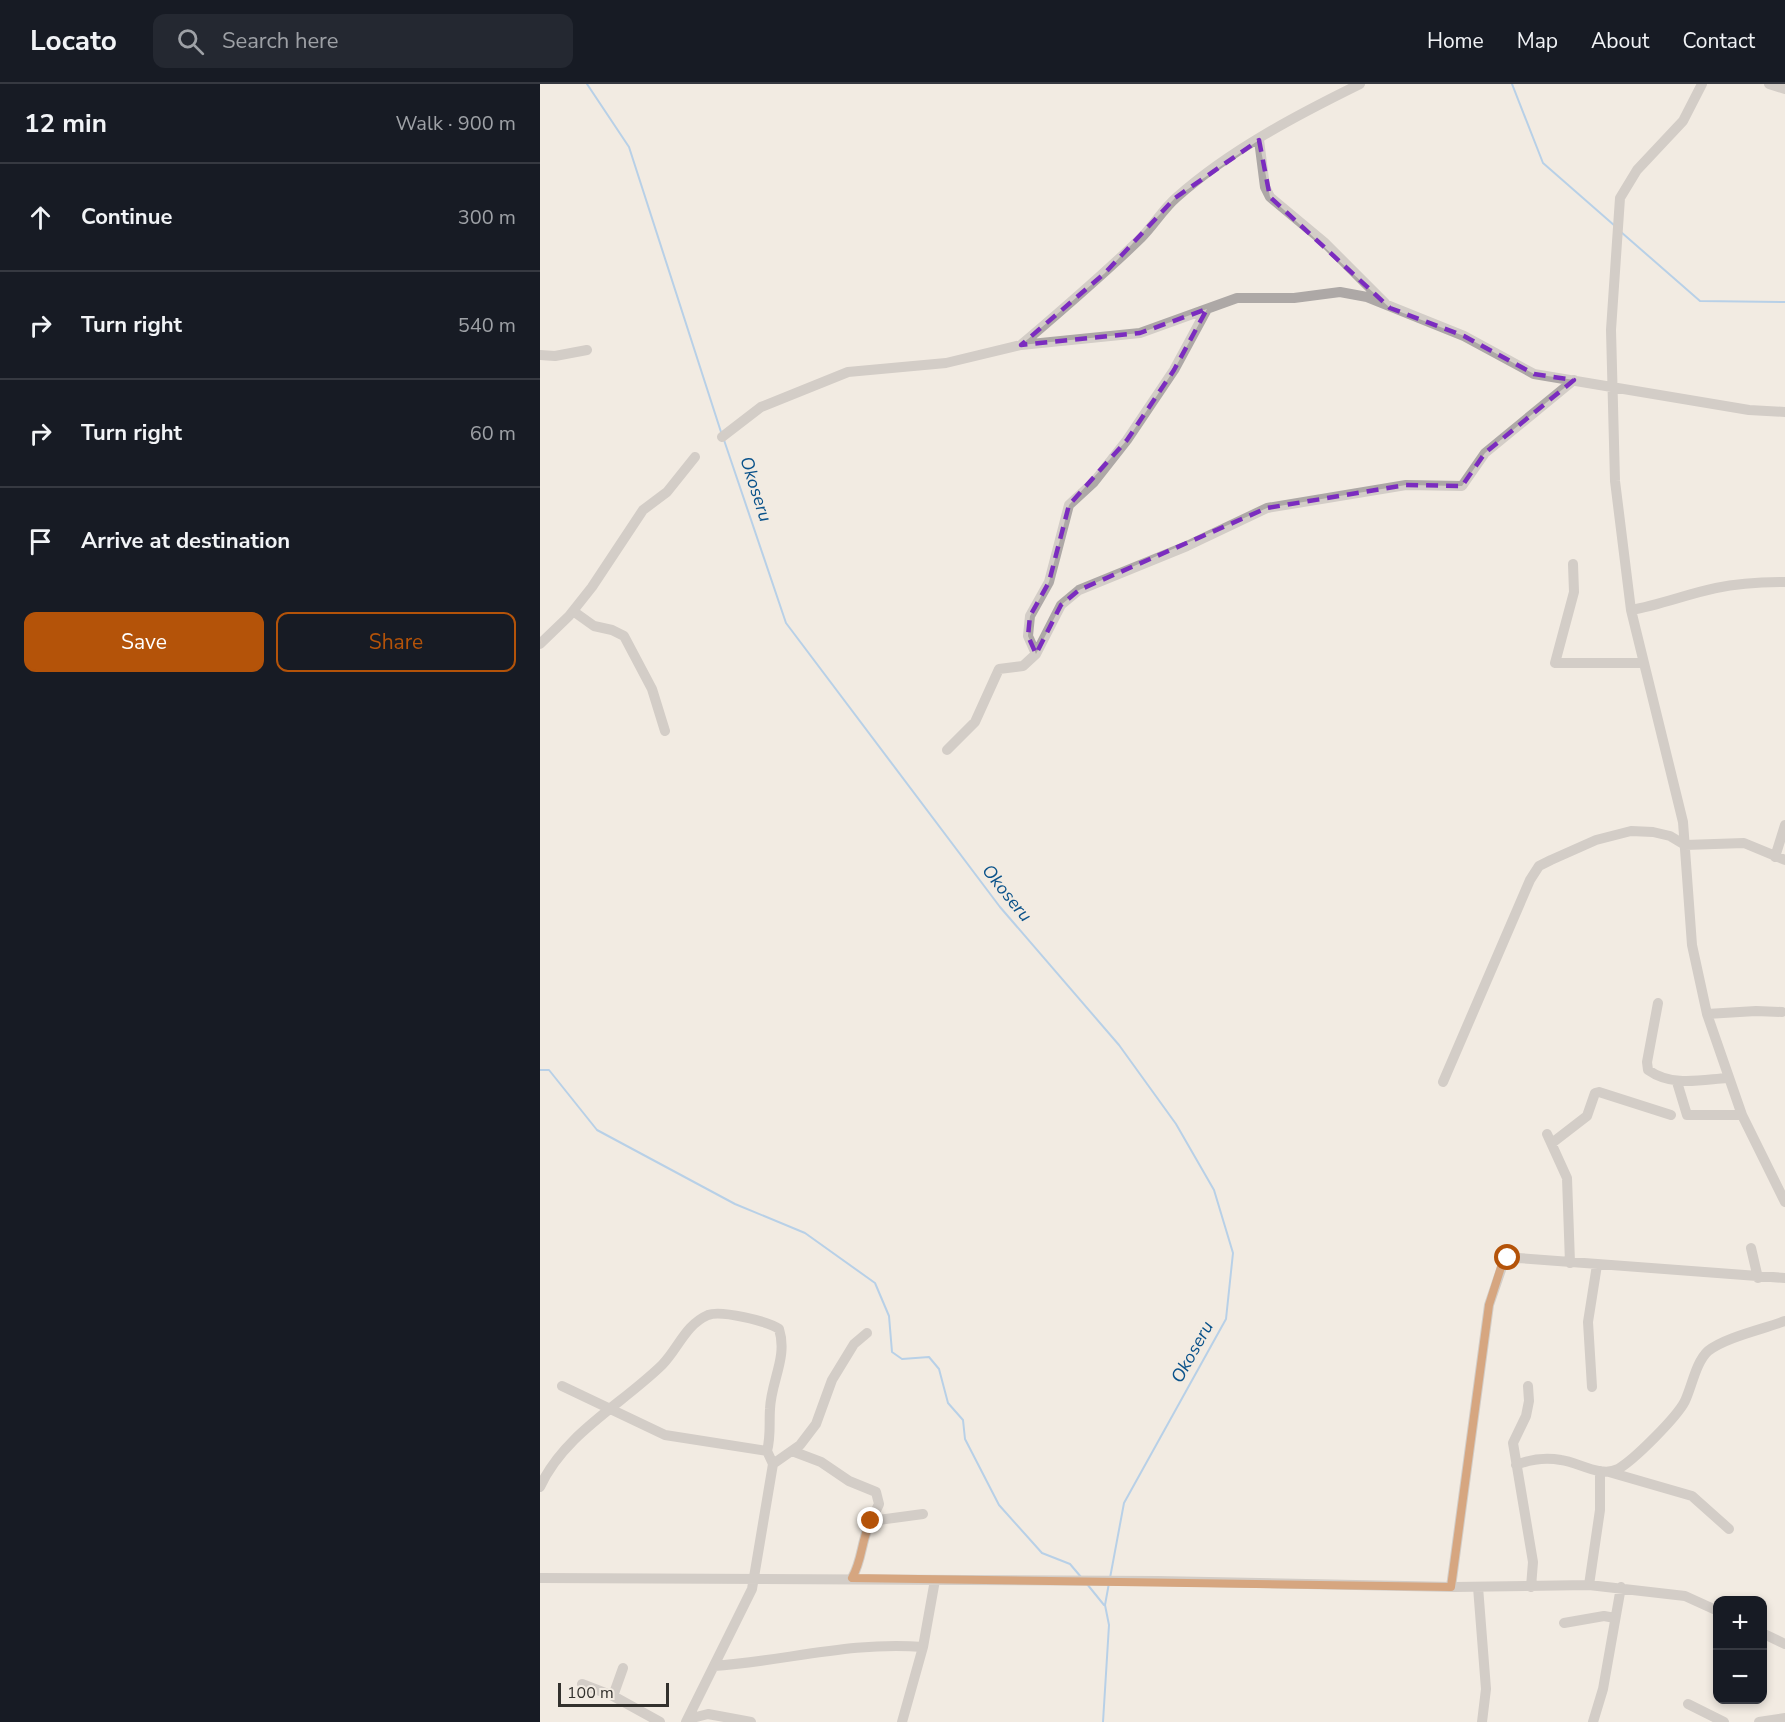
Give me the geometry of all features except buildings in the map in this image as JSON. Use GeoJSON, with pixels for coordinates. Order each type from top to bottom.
{"type":"FeatureCollection","features":[{"type":"Feature","properties":{"kind":"street"},"geometry":{"type":"LineString","coordinates":[[1021,345],[1105,273],[1144,235],[1175,198],[1215,166],[1323,102],[1360,84]]}},
{"type":"Feature","properties":{"kind":"street"},"geometry":{"type":"LineString","coordinates":[[1702,84],[1683,121],[1633,176],[1620,198],[1611,330],[1615,481],[1630,610],[1683,822],[1692,945],[1707,1014],[1727,1078],[1742,1115],[1785,1202]]}},
{"type":"Feature","properties":{"kind":"street"},"geometry":{"type":"LineString","coordinates":[[1769,84],[1785,89]]}},
{"type":"Feature","properties":{"kind":"street"},"geometry":{"type":"LineString","coordinates":[[1259,141],[1265,187],[1270,197],[1319,237],[1390,308]]}},
{"type":"Feature","properties":{"kind":"street"},"geometry":{"type":"LineString","coordinates":[[722,437],[761,407],[848,372],[946,363],[1021,345],[1140,333],[1237,298],[1294,298],[1340,292],[1355,293],[1464,336],[1534,374],[1749,410],[1785,412]]}},
{"type":"Feature","properties":{"kind":"street"},"geometry":{"type":"LineString","coordinates":[[1036,654],[1028,636],[1030,616],[1048,582],[1069,505],[1094,482],[1127,440],[1174,370],[1207,309]]}},
{"type":"Feature","properties":{"kind":"street"},"geometry":{"type":"LineString","coordinates":[[540,355],[555,356],[587,350]]}},
{"type":"Feature","properties":{"kind":"street"},"geometry":{"type":"LineString","coordinates":[[947,750],[975,722],[999,669],[1023,666],[1036,654],[1061,605],[1079,590],[1187,546],[1267,508],[1406,485],[1462,486],[1485,453],[1574,380]]}},
{"type":"Feature","properties":{"kind":"street"},"geometry":{"type":"LineString","coordinates":[[540,644],[573,611],[599,578],[643,510],[667,492],[695,457]]}},
{"type":"Feature","properties":{"kind":"street"},"geometry":{"type":"LineString","coordinates":[[1573,564],[1574,592],[1555,663],[1642,663]]}},
{"type":"Feature","properties":{"kind":"street"},"geometry":{"type":"LineString","coordinates":[[1630,610],[1745,582],[1785,582]]}},
{"type":"Feature","properties":{"kind":"street"},"geometry":{"type":"LineString","coordinates":[[573,611],[594,626],[612,630],[624,636],[652,689],[665,731]]}},
{"type":"Feature","properties":{"kind":"street"},"geometry":{"type":"LineString","coordinates":[[1443,1082],[1530,880],[1539,866],[1596,840],[1631,831],[1661,834],[1685,845],[1744,843],[1780,859],[1785,825]]}},
{"type":"Feature","properties":{"kind":"street"},"geometry":{"type":"LineString","coordinates":[[1658,1003],[1647,1062],[1648,1070],[1677,1082],[1727,1078]]}},
{"type":"Feature","properties":{"kind":"street"},"geometry":{"type":"LineString","coordinates":[[1707,1014],[1748,1011],[1782,1012]]}},
{"type":"Feature","properties":{"kind":"street"},"geometry":{"type":"LineString","coordinates":[[1677,1082],[1687,1115],[1742,1115]]}},
{"type":"Feature","properties":{"kind":"street"},"geometry":{"type":"LineString","coordinates":[[1570,1263],[1567,1178],[1550,1138],[1587,1116],[1595,1093],[1599,1092],[1671,1115]]}},
{"type":"Feature","properties":{"kind":"street"},"geometry":{"type":"LineString","coordinates":[[1751,1248],[1758,1278]]}},
{"type":"Feature","properties":{"kind":"street"},"geometry":{"type":"LineString","coordinates":[[1451,1587],[1489,1305],[1499,1280],[1499,1272],[1508,1258],[1758,1278],[1785,1278]]}},
{"type":"Feature","properties":{"kind":"street"},"geometry":{"type":"LineString","coordinates":[[1592,1387],[1588,1322],[1597,1265]]}},
{"type":"Feature","properties":{"kind":"street"},"geometry":{"type":"LineString","coordinates":[[540,1487],[559,1455],[664,1363],[687,1331],[705,1316],[714,1314],[758,1320],[779,1329],[782,1338],[782,1359],[770,1407],[771,1437],[766,1451]]}},
{"type":"Feature","properties":{"kind":"street"},"geometry":{"type":"LineString","coordinates":[[1605,1472],[1627,1463],[1680,1410],[1707,1353],[1724,1343],[1785,1321]]}},
{"type":"Feature","properties":{"kind":"street"},"geometry":{"type":"LineString","coordinates":[[774,1464],[792,1451],[816,1424],[832,1380],[854,1344],[867,1333]]}},
{"type":"Feature","properties":{"kind":"street"},"geometry":{"type":"LineString","coordinates":[[562,1386],[665,1435],[766,1451],[774,1464],[752,1589],[687,1720]]}},
{"type":"Feature","properties":{"kind":"street"},"geometry":{"type":"LineString","coordinates":[[1528,1386],[1529,1401],[1526,1416],[1514,1443],[1533,1562],[1531,1587]]}},
{"type":"Feature","properties":{"kind":"street"},"geometry":{"type":"LineString","coordinates":[[792,1451],[821,1462],[849,1481],[876,1492],[879,1508],[865,1536],[861,1563],[852,1578]]}},
{"type":"Feature","properties":{"kind":"street"},"geometry":{"type":"LineString","coordinates":[[1516,1465],[1531,1459],[1560,1459],[1692,1496],[1729,1529]]}},
{"type":"Feature","properties":{"kind":"street"},"geometry":{"type":"LineString","coordinates":[[1589,1585],[1605,1472]]}},
{"type":"Feature","properties":{"kind":"street"},"geometry":{"type":"LineString","coordinates":[[871,1521],[923,1514]]}},
{"type":"Feature","properties":{"kind":"street"},"geometry":{"type":"LineString","coordinates":[[540,1578],[1158,1581],[1451,1587],[1589,1585],[1685,1596],[1713,1609]]}},
{"type":"Feature","properties":{"kind":"street"},"geometry":{"type":"LineString","coordinates":[[902,1722],[923,1647],[935,1580]]}},
{"type":"Feature","properties":{"kind":"street"},"geometry":{"type":"LineString","coordinates":[[1478,1587],[1486,1689],[1482,1722]]}},
{"type":"Feature","properties":{"kind":"street"},"geometry":{"type":"LineString","coordinates":[[1593,1722],[1603,1689],[1621,1587]]}},
{"type":"Feature","properties":{"kind":"street"},"geometry":{"type":"LineString","coordinates":[[1564,1623],[1604,1616],[1615,1618]]}},
{"type":"Feature","properties":{"kind":"street"},"geometry":{"type":"LineString","coordinates":[[1767,1635],[1785,1644]]}},
{"type":"Feature","properties":{"kind":"street"},"geometry":{"type":"LineString","coordinates":[[714,1665],[762,1663],[867,1645],[923,1647]]}},
{"type":"Feature","properties":{"kind":"street"},"geometry":{"type":"LineString","coordinates":[[613,1696],[623,1668]]}},
{"type":"Feature","properties":{"kind":"street"},"geometry":{"type":"LineString","coordinates":[[582,1684],[613,1696],[660,1722]]}},
{"type":"Feature","properties":{"kind":"street"},"geometry":{"type":"LineString","coordinates":[[1688,1704],[1724,1722]]}},
{"type":"Feature","properties":{"kind":"street"},"geometry":{"type":"LineString","coordinates":[[687,1720],[708,1714],[751,1722]]}},
{"type":"Feature","properties":{"kind":"street"},"geometry":{"type":"LineString","coordinates":[[1760,1722],[1785,1718]]}},
{"type":"Feature","properties":{"kind":"highlighted area"},"geometry":{"type":"Polygon","coordinates":[[[1259,140],[1270,197],[1390,308],[1464,336],[1534,374],[1574,380],[1485,453],[1462,486],[1406,485],[1267,508],[1079,590],[1061,605],[1036,654],[1028,636],[1030,616],[1049,582],[1069,505],[1127,440],[1174,370],[1207,309],[1140,333],[1021,345],[1105,273],[1175,198],[1259,140]]]}},
{"type":"Feature","properties":{"kind":"waterway","name":"Okoseru"},"geometry":{"type":"LineString","coordinates":[[587,84],[629,147],[721,432]]}},
{"type":"Feature","properties":{"kind":"waterway"},"geometry":{"type":"LineString","coordinates":[[1512,84],[1543,163],[1615,226]]}},
{"type":"Feature","properties":{"kind":"waterway"},"geometry":{"type":"LineString","coordinates":[[1621,232],[1700,301],[1785,302]]}},
{"type":"Feature","properties":{"kind":"waterway","name":"Okoseru"},"geometry":{"type":"LineString","coordinates":[[724,440],[786,623],[1000,907],[1119,1045],[1176,1124],[1214,1190],[1233,1253],[1226,1319],[1124,1503],[1110,1578]]}},
{"type":"Feature","properties":{"kind":"waterway"},"geometry":{"type":"LineString","coordinates":[[540,1070],[549,1070],[597,1130],[735,1204],[805,1233],[875,1283],[889,1316],[892,1352],[902,1359],[929,1357],[939,1369],[948,1403],[963,1420],[965,1439],[999,1505],[1042,1553],[1070,1564],[1081,1577]]}},
{"type":"Feature","properties":{"kind":"waterway","name":"Okoseru"},"geometry":{"type":"LineString","coordinates":[[1103,1722],[1109,1625],[1105,1605],[1109,1583]]}},
{"type":"Feature","properties":{"kind":"waterway"},"geometry":{"type":"LineString","coordinates":[[1087,1584],[1104,1605]]}},
{"type":"Feature","properties":{"kind":"route"},"geometry":{"type":"LineString","coordinates":[[871,1521],[865,1536],[861,1563],[852,1578],[1451,1587],[1489,1305],[1499,1280],[1502,1264],[1508,1258]]}}]}
